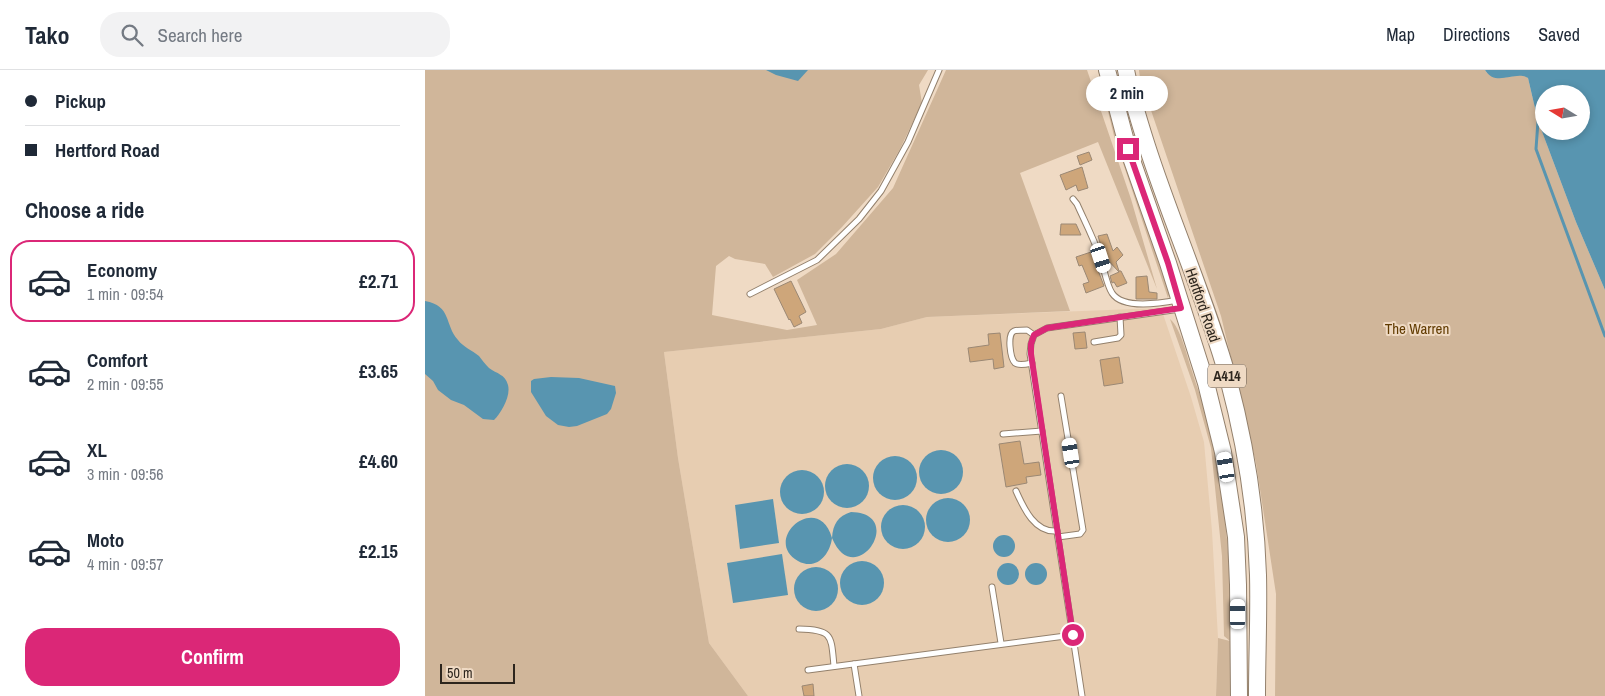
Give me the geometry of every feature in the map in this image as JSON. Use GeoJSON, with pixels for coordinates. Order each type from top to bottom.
{"type":"FeatureCollection","features":[{"type":"Feature","properties":{"kind":"highway","name":"Hertford Road"},"geometry":{"type":"LineString","coordinates":[[1107,70],[1128,149],[1207,383],[1223,452],[1235,537],[1238,584],[1239,696]]}},
{"type":"Feature","properties":{"kind":"highway","name":"Hertford Road"},"geometry":{"type":"LineString","coordinates":[[1126,70],[1129,86],[1154,167],[1196,280],[1228,378],[1241,436],[1255,520],[1257,696]]}},
{"type":"Feature","properties":{"kind":"lane"},"geometry":{"type":"LineString","coordinates":[[750,294],[817,260],[859,219],[881,191],[909,142],[939,70]]}},
{"type":"Feature","properties":{"kind":"lane"},"geometry":{"type":"LineString","coordinates":[[1073,199],[1101,258],[1112,293],[1117,297],[1137,304],[1180,304]]}},
{"type":"Feature","properties":{"kind":"lane"},"geometry":{"type":"LineString","coordinates":[[1082,696],[1041,431],[1031,344],[1034,335],[1047,328],[1121,317],[1180,304]]}},
{"type":"Feature","properties":{"kind":"lane"},"geometry":{"type":"LineString","coordinates":[[1094,342],[1118,338],[1121,335],[1121,317]]}},
{"type":"Feature","properties":{"kind":"lane"},"geometry":{"type":"LineString","coordinates":[[1032,363],[1015,363],[1010,342],[1011,334],[1014,331],[1027,330],[1034,335]]}},
{"type":"Feature","properties":{"kind":"lane"},"geometry":{"type":"LineString","coordinates":[[1016,491],[1023,506],[1042,529],[1058,534],[1079,534],[1083,530],[1061,396]]}},
{"type":"Feature","properties":{"kind":"lane"},"geometry":{"type":"LineString","coordinates":[[1003,434],[1041,431]]}},
{"type":"Feature","properties":{"kind":"lane"},"geometry":{"type":"LineString","coordinates":[[992,588],[1001,643]]}},
{"type":"Feature","properties":{"kind":"lane"},"geometry":{"type":"LineString","coordinates":[[799,629],[825,632],[831,638],[834,666]]}},
{"type":"Feature","properties":{"kind":"lane"},"geometry":{"type":"LineString","coordinates":[[808,670],[1073,635]]}},
{"type":"Feature","properties":{"kind":"lane"},"geometry":{"type":"LineString","coordinates":[[854,664],[859,696]]}},
{"type":"Feature","properties":{"kind":"shaded area"},"geometry":{"type":"Polygon","coordinates":[[[1161,308],[1204,442],[1212,531],[1218,638],[1216,696],[748,696],[709,643],[678,458],[664,352],[881,329],[927,317],[1161,308]]]}},
{"type":"Feature","properties":{"kind":"green space"},"geometry":{"type":"Polygon","coordinates":[[[425,70],[928,70],[919,85],[922,103],[900,149],[878,187],[815,254],[773,277],[765,264],[735,259],[729,256],[716,266],[712,315],[787,330],[817,325],[797,280],[836,254],[893,188],[946,70],[1087,70],[1131,199],[1157,289],[1098,142],[1020,173],[1070,311],[927,317],[881,329],[664,352],[678,458],[709,643],[748,696],[425,696],[425,70]]]}},
{"type":"Feature","properties":{"kind":"green space"},"geometry":{"type":"Polygon","coordinates":[[[1098,70],[1102,70],[1170,291],[1168,298],[1114,136],[1098,70]]]}},
{"type":"Feature","properties":{"kind":"green space","name":"The Warren"},"geometry":{"type":"Polygon","coordinates":[[[1139,70],[1485,70],[1487,73],[1500,76],[1521,75],[1528,78],[1535,108],[1535,140],[1545,140],[1576,222],[1605,290],[1605,696],[1275,696],[1276,594],[1256,463],[1221,316],[1140,78],[1139,70]]]}},
{"type":"Feature","properties":{"kind":"green space"},"geometry":{"type":"Polygon","coordinates":[[[1170,319],[1180,336],[1205,411],[1221,486],[1230,591],[1231,626],[1230,696],[1216,696],[1218,638],[1230,641],[1224,636],[1222,556],[1211,448],[1195,390],[1170,319]]]}},
{"type":"Feature","properties":{"kind":"water"},"geometry":{"type":"Polygon","coordinates":[[[766,70],[808,70],[798,81],[766,70]]]}},
{"type":"Feature","properties":{"kind":"water"},"geometry":{"type":"Polygon","coordinates":[[[1485,70],[1605,70],[1605,290],[1576,222],[1545,140],[1590,140],[1590,85],[1535,85],[1535,108],[1528,78],[1517,76],[1495,78],[1485,70]]]}},
{"type":"Feature","properties":{"kind":"water"},"geometry":{"type":"Polygon","coordinates":[[[425,301],[440,307],[460,342],[507,381],[509,389],[507,399],[494,420],[483,419],[464,405],[451,400],[438,390],[433,381],[425,374],[425,301]]]}},
{"type":"Feature","properties":{"kind":"water"},"geometry":{"type":"Polygon","coordinates":[[[551,377],[579,378],[615,386],[616,393],[611,409],[607,414],[577,426],[558,425],[546,416],[531,392],[531,381],[551,377]]]}},
{"type":"Feature","properties":{"kind":"water"},"geometry":{"type":"Polygon","coordinates":[[[945,450],[957,456],[962,463],[962,481],[957,488],[950,493],[937,494],[925,488],[920,481],[919,468],[925,456],[932,451],[945,450]]]}},
{"type":"Feature","properties":{"kind":"water"},"geometry":{"type":"Polygon","coordinates":[[[899,456],[911,462],[916,469],[916,487],[911,494],[904,499],[891,500],[883,497],[876,490],[873,474],[876,466],[883,459],[899,456]]]}},
{"type":"Feature","properties":{"kind":"water"},"geometry":{"type":"Polygon","coordinates":[[[851,464],[863,470],[868,477],[868,495],[863,502],[856,507],[843,508],[831,502],[826,495],[825,482],[831,470],[838,465],[851,464]]]}},
{"type":"Feature","properties":{"kind":"water"},"geometry":{"type":"Polygon","coordinates":[[[806,470],[818,476],[823,483],[823,501],[818,508],[811,513],[798,514],[790,511],[783,504],[780,488],[783,480],[790,473],[806,470]]]}},
{"type":"Feature","properties":{"kind":"water"},"geometry":{"type":"Polygon","coordinates":[[[952,498],[964,504],[969,511],[969,529],[964,536],[957,541],[944,542],[936,539],[929,532],[926,516],[929,508],[936,501],[952,498]]]}},
{"type":"Feature","properties":{"kind":"water"},"geometry":{"type":"Polygon","coordinates":[[[773,499],[779,543],[740,549],[735,505],[773,499]]]}},
{"type":"Feature","properties":{"kind":"water"},"geometry":{"type":"Polygon","coordinates":[[[907,505],[919,511],[924,518],[924,536],[919,543],[912,548],[899,549],[887,543],[882,536],[881,523],[887,511],[894,506],[907,505]]]}},
{"type":"Feature","properties":{"kind":"water"},"geometry":{"type":"Polygon","coordinates":[[[851,512],[867,516],[875,524],[876,535],[871,546],[863,554],[853,557],[842,553],[832,538],[837,521],[851,512]]]}},
{"type":"Feature","properties":{"kind":"water"},"geometry":{"type":"Polygon","coordinates":[[[816,518],[825,524],[832,538],[828,550],[821,560],[811,564],[798,561],[788,552],[786,542],[789,532],[796,524],[805,519],[816,518]]]}},
{"type":"Feature","properties":{"kind":"water"},"geometry":{"type":"Polygon","coordinates":[[[1000,535],[1008,535],[1015,542],[1015,550],[1008,557],[1000,557],[993,550],[993,542],[1000,535]]]}},
{"type":"Feature","properties":{"kind":"water"},"geometry":{"type":"Polygon","coordinates":[[[782,554],[788,595],[733,603],[727,563],[782,554]]]}},
{"type":"Feature","properties":{"kind":"water"},"geometry":{"type":"Polygon","coordinates":[[[866,561],[878,567],[883,574],[883,592],[878,599],[871,604],[858,605],[850,602],[843,595],[840,579],[843,571],[850,564],[866,561]]]}},
{"type":"Feature","properties":{"kind":"water"},"geometry":{"type":"Polygon","coordinates":[[[1004,563],[1012,563],[1019,570],[1019,578],[1012,585],[1004,585],[997,578],[997,570],[1004,563]]]}},
{"type":"Feature","properties":{"kind":"water"},"geometry":{"type":"Polygon","coordinates":[[[1032,563],[1040,563],[1047,570],[1047,578],[1040,585],[1032,585],[1025,578],[1025,570],[1032,563]]]}},
{"type":"Feature","properties":{"kind":"water"},"geometry":{"type":"Polygon","coordinates":[[[820,567],[832,573],[837,580],[837,598],[832,605],[825,610],[812,611],[800,605],[795,598],[794,585],[800,573],[807,568],[820,567]]]}},
{"type":"Feature","properties":{"kind":"building"},"geometry":{"type":"Polygon","coordinates":[[[1089,152],[1092,160],[1080,165],[1077,156],[1089,152]]]}},
{"type":"Feature","properties":{"kind":"building"},"geometry":{"type":"Polygon","coordinates":[[[1082,167],[1088,188],[1078,191],[1076,185],[1066,190],[1060,175],[1082,167]]]}},
{"type":"Feature","properties":{"kind":"building"},"geometry":{"type":"Polygon","coordinates":[[[1061,224],[1076,224],[1081,235],[1060,235],[1061,224]]]}},
{"type":"Feature","properties":{"kind":"building"},"geometry":{"type":"Polygon","coordinates":[[[1107,234],[1113,251],[1117,247],[1123,255],[1116,262],[1119,271],[1121,271],[1127,283],[1117,287],[1114,282],[1112,283],[1110,276],[1119,272],[1104,256],[1098,236],[1107,234]]]}},
{"type":"Feature","properties":{"kind":"building"},"geometry":{"type":"Polygon","coordinates":[[[1091,252],[1104,286],[1086,293],[1083,284],[1089,282],[1082,265],[1079,266],[1076,257],[1091,252]]]}},
{"type":"Feature","properties":{"kind":"building"},"geometry":{"type":"Polygon","coordinates":[[[1147,276],[1149,292],[1157,293],[1157,299],[1136,299],[1136,277],[1147,276]]]}},
{"type":"Feature","properties":{"kind":"building"},"geometry":{"type":"Polygon","coordinates":[[[791,281],[806,312],[799,316],[802,323],[794,327],[774,289],[791,281]]]}},
{"type":"Feature","properties":{"kind":"building"},"geometry":{"type":"Polygon","coordinates":[[[1085,332],[1087,348],[1075,349],[1073,333],[1085,332]]]}},
{"type":"Feature","properties":{"kind":"building"},"geometry":{"type":"Polygon","coordinates":[[[1000,333],[1004,367],[994,369],[993,359],[970,362],[968,348],[989,345],[988,334],[1000,333]]]}},
{"type":"Feature","properties":{"kind":"building"},"geometry":{"type":"Polygon","coordinates":[[[1119,357],[1123,383],[1104,386],[1100,360],[1119,357]]]}},
{"type":"Feature","properties":{"kind":"building"},"geometry":{"type":"Polygon","coordinates":[[[1020,441],[1024,464],[1039,462],[1041,475],[1026,477],[1027,483],[1006,487],[999,444],[1020,441]]]}},
{"type":"Feature","properties":{"kind":"building"},"geometry":{"type":"Polygon","coordinates":[[[813,684],[814,696],[804,696],[802,686],[813,684]]]}},
{"type":"Feature","properties":{"kind":"waterway"},"geometry":{"type":"LineString","coordinates":[[1537,140],[1536,149],[1605,336]]}},
{"type":"Feature","properties":{"kind":"route"},"geometry":{"type":"LineString","coordinates":[[1073,635],[1041,431],[1031,344],[1034,335],[1047,328],[1181,308],[1168,263],[1128,149]]}}]}
